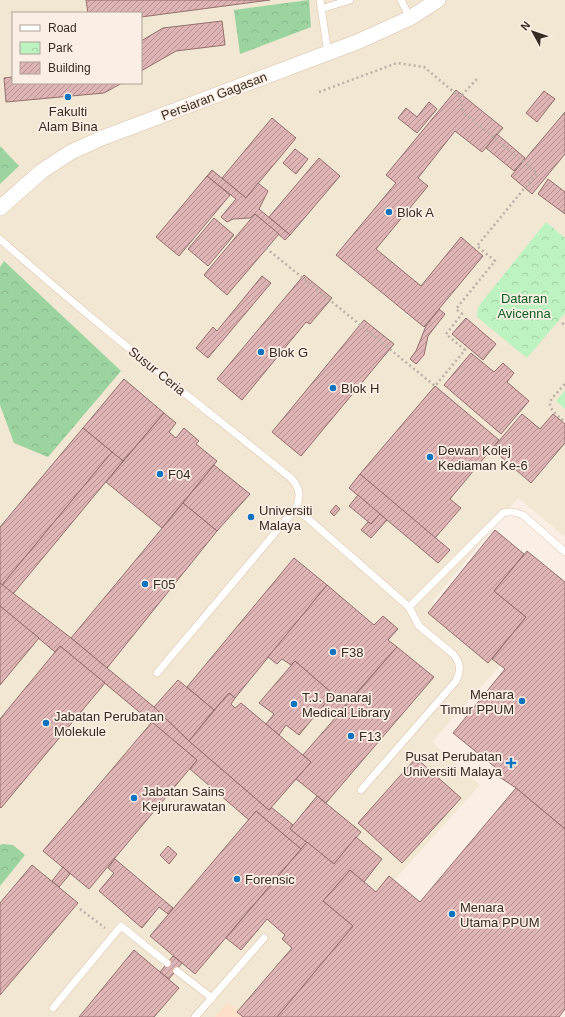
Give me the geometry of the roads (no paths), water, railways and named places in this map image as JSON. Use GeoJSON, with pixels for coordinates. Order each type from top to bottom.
{"type":"FeatureCollection","features":[{"type":"Feature","properties":{"kind":"street","name":"Persiaran Gagasan"},"geometry":{"type":"LineString","coordinates":[[0,208],[42,172],[71,152],[102,138],[328,54],[410,18],[438,0]]}},
{"type":"Feature","properties":{"kind":"lane"},"geometry":{"type":"LineString","coordinates":[[320,0],[328,54]]}},
{"type":"Feature","properties":{"kind":"lane"},"geometry":{"type":"LineString","coordinates":[[321,9],[350,0]]}},
{"type":"Feature","properties":{"kind":"lane"},"geometry":{"type":"LineString","coordinates":[[401,0],[410,18]]}},
{"type":"Feature","properties":{"kind":"lane","name":"Susur Ceria"},"geometry":{"type":"LineString","coordinates":[[0,239],[79,308],[292,479],[299,490],[300,495],[296,508]]}},
{"type":"Feature","properties":{"kind":"lane"},"geometry":{"type":"LineString","coordinates":[[157,673],[296,508],[409,607],[419,626],[453,654],[458,660],[460,667],[456,681],[361,790]]}},
{"type":"Feature","properties":{"kind":"lane"},"geometry":{"type":"LineString","coordinates":[[409,607],[503,513],[510,511],[523,515],[565,552]]}},
{"type":"Feature","properties":{"kind":"lane"},"geometry":{"type":"LineString","coordinates":[[53,1008],[121,926],[167,963]]}},
{"type":"Feature","properties":{"kind":"lane"},"geometry":{"type":"LineString","coordinates":[[195,1017],[264,938]]}},
{"type":"Feature","properties":{"kind":"lane"},"geometry":{"type":"LineString","coordinates":[[176,970],[212,998]]}},
{"type":"Feature","properties":{"kind":"place","name":"Fakulti Alam Bina"},"geometry":{"type":"Point","coordinates":[68,97]}},
{"type":"Feature","properties":{"kind":"place","name":"Blok A"},"geometry":{"type":"Point","coordinates":[389,212]}},
{"type":"Feature","properties":{"kind":"place","name":"Blok G"},"geometry":{"type":"Point","coordinates":[261,352]}},
{"type":"Feature","properties":{"kind":"place","name":"Blok H"},"geometry":{"type":"Point","coordinates":[333,388]}},
{"type":"Feature","properties":{"kind":"place","name":"Dewan Kolej Kediaman Ke-6"},"geometry":{"type":"Point","coordinates":[430,457]}},
{"type":"Feature","properties":{"kind":"place","name":"F04"},"geometry":{"type":"Point","coordinates":[160,474]}},
{"type":"Feature","properties":{"kind":"place","name":"Universiti Malaya"},"geometry":{"type":"Point","coordinates":[251,517]}},
{"type":"Feature","properties":{"kind":"place","name":"F05"},"geometry":{"type":"Point","coordinates":[145,584]}},
{"type":"Feature","properties":{"kind":"place","name":"F38"},"geometry":{"type":"Point","coordinates":[333,652]}},
{"type":"Feature","properties":{"kind":"place","name":"Menara Timur PPUM"},"geometry":{"type":"Point","coordinates":[522,701]}},
{"type":"Feature","properties":{"kind":"place","name":"T.J. Danaraj Medical Library"},"geometry":{"type":"Point","coordinates":[294,704]}},
{"type":"Feature","properties":{"kind":"place","name":"Jabatan Perubatan Molekule"},"geometry":{"type":"Point","coordinates":[46,723]}},
{"type":"Feature","properties":{"kind":"place","name":"F13"},"geometry":{"type":"Point","coordinates":[351,736]}},
{"type":"Feature","properties":{"kind":"place","name":"Pusat Perubatan Universiti Malaya"},"geometry":{"type":"Point","coordinates":[511,763]}},
{"type":"Feature","properties":{"kind":"place","name":"Jabatan Sains Kejururawatan"},"geometry":{"type":"Point","coordinates":[134,798]}},
{"type":"Feature","properties":{"kind":"place","name":"Forensic"},"geometry":{"type":"Point","coordinates":[237,879]}},
{"type":"Feature","properties":{"kind":"place","name":"Menara Utama PPUM"},"geometry":{"type":"Point","coordinates":[452,914]}},
{"type":"Feature","properties":{"kind":"park label","name":"Dataran Avicenna"},"geometry":{"type":"Point","coordinates":[524,306]}}]}
